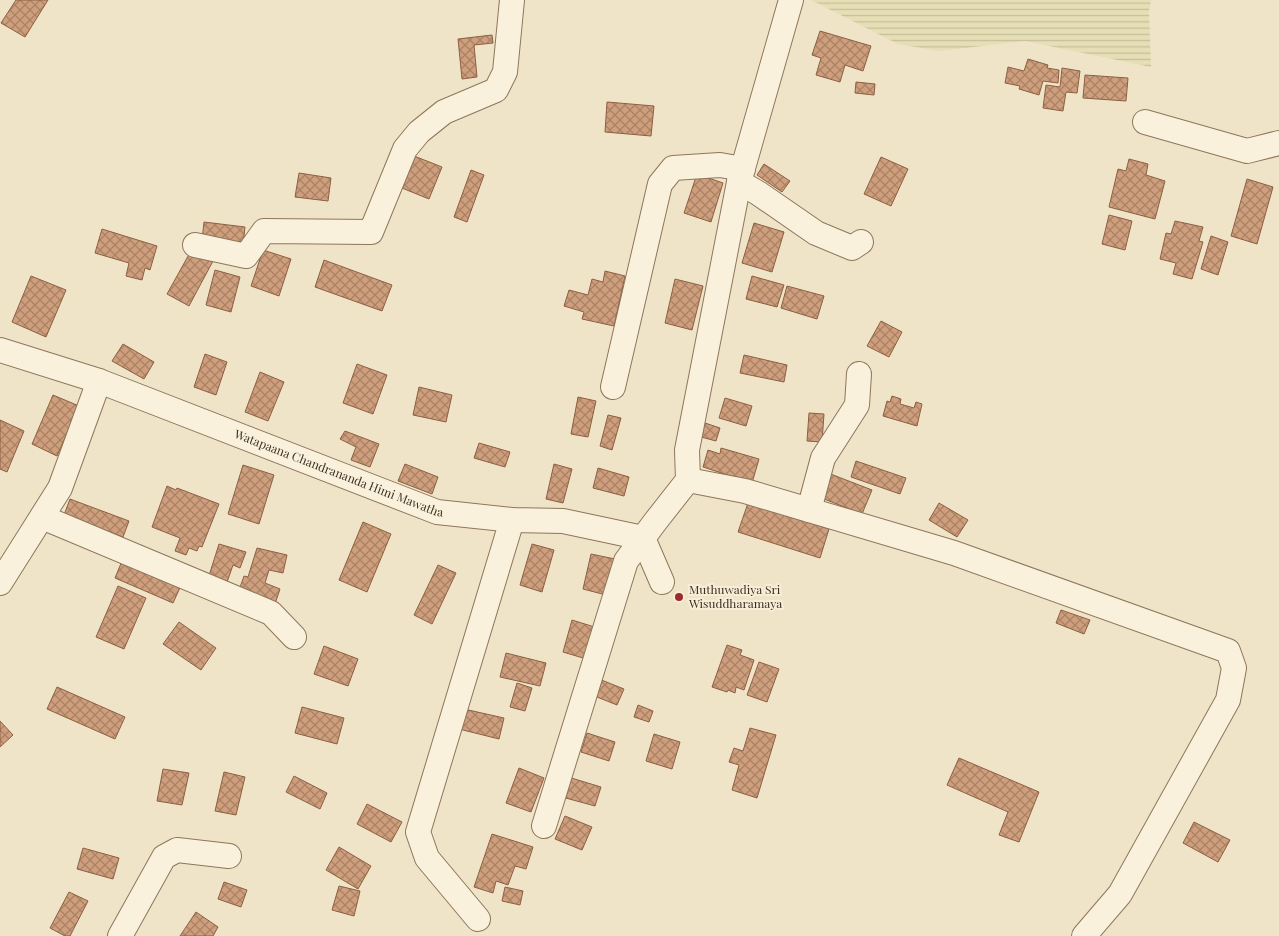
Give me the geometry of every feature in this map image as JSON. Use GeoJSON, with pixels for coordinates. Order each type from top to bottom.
{"type":"FeatureCollection","features":[{"type":"Feature","properties":{"kind":"street"},"geometry":{"type":"LineString","coordinates":[[195,245],[246,256],[264,232],[371,232],[406,149],[419,132],[444,112],[496,90],[506,72],[512,0]]}},
{"type":"Feature","properties":{"kind":"street"},"geometry":{"type":"LineString","coordinates":[[544,826],[626,561],[688,480],[687,450],[741,176],[790,0]]}},
{"type":"Feature","properties":{"kind":"street"},"geometry":{"type":"LineString","coordinates":[[1145,122],[1247,152],[1279,143]]}},
{"type":"Feature","properties":{"kind":"street"},"geometry":{"type":"LineString","coordinates":[[613,387],[660,184],[673,168],[720,165],[741,176],[758,193],[816,234],[852,248],[861,242]]}},
{"type":"Feature","properties":{"kind":"street","name":"Watapaana Chandrananda Himi Mawatha"},"geometry":{"type":"LineString","coordinates":[[0,350],[99,381],[437,512],[512,520],[563,521],[643,538]]}},
{"type":"Feature","properties":{"kind":"street"},"geometry":{"type":"LineString","coordinates":[[809,510],[823,458],[857,405],[859,374]]}},
{"type":"Feature","properties":{"kind":"street"},"geometry":{"type":"LineString","coordinates":[[0,583],[60,488],[99,381]]}},
{"type":"Feature","properties":{"kind":"street"},"geometry":{"type":"LineString","coordinates":[[688,480],[745,492],[954,553],[1228,651],[1234,668],[1228,700],[1120,894],[1084,936]]}},
{"type":"Feature","properties":{"kind":"street"},"geometry":{"type":"LineString","coordinates":[[42,517],[271,613],[294,637]]}},
{"type":"Feature","properties":{"kind":"street"},"geometry":{"type":"LineString","coordinates":[[478,919],[427,858],[418,832],[512,520]]}},
{"type":"Feature","properties":{"kind":"street"},"geometry":{"type":"LineString","coordinates":[[643,538],[662,582]]}},
{"type":"Feature","properties":{"kind":"street"},"geometry":{"type":"LineString","coordinates":[[120,936],[164,857],[177,850],[229,856]]}},
{"type":"Feature","properties":{"kind":"shaded area"},"geometry":{"type":"Polygon","coordinates":[[[811,0],[1151,0],[1149,11],[1151,67],[1025,41],[940,51],[898,44],[811,0]]]}},
{"type":"Feature","properties":{"kind":"building"},"geometry":{"type":"Polygon","coordinates":[[[16,0],[48,0],[25,37],[1,23],[16,0]]]}},
{"type":"Feature","properties":{"kind":"building"},"geometry":{"type":"Polygon","coordinates":[[[820,31],[871,46],[863,71],[845,65],[840,82],[816,75],[821,58],[812,55],[820,31]]]}},
{"type":"Feature","properties":{"kind":"building"},"geometry":{"type":"Polygon","coordinates":[[[492,35],[493,43],[474,45],[477,77],[462,79],[458,39],[492,35]]]}},
{"type":"Feature","properties":{"kind":"building"},"geometry":{"type":"Polygon","coordinates":[[[1028,59],[1048,65],[1047,68],[1059,70],[1058,83],[1043,81],[1039,95],[1019,89],[1020,86],[1005,83],[1008,67],[1024,71],[1028,59]]]}},
{"type":"Feature","properties":{"kind":"building"},"geometry":{"type":"Polygon","coordinates":[[[1062,68],[1080,71],[1077,93],[1066,92],[1063,111],[1043,108],[1046,85],[1060,87],[1062,68]]]}},
{"type":"Feature","properties":{"kind":"building"},"geometry":{"type":"Polygon","coordinates":[[[1085,75],[1128,78],[1126,101],[1083,98],[1085,75]]]}},
{"type":"Feature","properties":{"kind":"building"},"geometry":{"type":"Polygon","coordinates":[[[856,82],[875,84],[874,95],[855,93],[856,82]]]}},
{"type":"Feature","properties":{"kind":"building"},"geometry":{"type":"Polygon","coordinates":[[[607,102],[654,106],[651,136],[605,132],[607,102]]]}},
{"type":"Feature","properties":{"kind":"building"},"geometry":{"type":"Polygon","coordinates":[[[409,154],[442,167],[429,199],[397,186],[409,154]]]}},
{"type":"Feature","properties":{"kind":"building"},"geometry":{"type":"Polygon","coordinates":[[[881,157],[908,169],[891,206],[864,194],[881,157]]]}},
{"type":"Feature","properties":{"kind":"building"},"geometry":{"type":"Polygon","coordinates":[[[1129,159],[1148,164],[1146,175],[1165,181],[1155,219],[1109,207],[1118,169],[1126,171],[1129,159]]]}},
{"type":"Feature","properties":{"kind":"building"},"geometry":{"type":"Polygon","coordinates":[[[764,164],[790,181],[782,192],[757,175],[764,164]]]}},
{"type":"Feature","properties":{"kind":"building"},"geometry":{"type":"Polygon","coordinates":[[[471,170],[484,175],[467,222],[454,217],[471,170]]]}},
{"type":"Feature","properties":{"kind":"building"},"geometry":{"type":"Polygon","coordinates":[[[299,173],[331,178],[328,201],[295,197],[299,173]]]}},
{"type":"Feature","properties":{"kind":"building"},"geometry":{"type":"Polygon","coordinates":[[[697,174],[723,183],[711,222],[684,213],[697,174]]]}},
{"type":"Feature","properties":{"kind":"building"},"geometry":{"type":"Polygon","coordinates":[[[1247,179],[1273,187],[1257,244],[1231,236],[1247,179]]]}},
{"type":"Feature","properties":{"kind":"building"},"geometry":{"type":"Polygon","coordinates":[[[1109,215],[1132,221],[1125,250],[1102,244],[1109,215]]]}},
{"type":"Feature","properties":{"kind":"building"},"geometry":{"type":"Polygon","coordinates":[[[1175,221],[1203,227],[1199,241],[1203,242],[1192,279],[1173,274],[1176,263],[1160,259],[1166,233],[1171,234],[1175,221]]]}},
{"type":"Feature","properties":{"kind":"building"},"geometry":{"type":"Polygon","coordinates":[[[204,222],[245,227],[243,245],[202,240],[204,222]]]}},
{"type":"Feature","properties":{"kind":"building"},"geometry":{"type":"Polygon","coordinates":[[[754,223],[784,232],[772,272],[742,263],[754,223]]]}},
{"type":"Feature","properties":{"kind":"building"},"geometry":{"type":"Polygon","coordinates":[[[102,229],[157,246],[150,270],[145,268],[142,280],[126,276],[129,263],[95,253],[102,229]]]}},
{"type":"Feature","properties":{"kind":"building"},"geometry":{"type":"Polygon","coordinates":[[[1211,236],[1228,242],[1218,275],[1201,269],[1211,236]]]}},
{"type":"Feature","properties":{"kind":"building"},"geometry":{"type":"Polygon","coordinates":[[[192,249],[213,261],[189,306],[167,294],[192,249]]]}},
{"type":"Feature","properties":{"kind":"building"},"geometry":{"type":"Polygon","coordinates":[[[263,250],[291,259],[279,296],[251,286],[263,250]]]}},
{"type":"Feature","properties":{"kind":"building"},"geometry":{"type":"Polygon","coordinates":[[[324,260],[392,285],[382,311],[315,287],[324,260]]]}},
{"type":"Feature","properties":{"kind":"building"},"geometry":{"type":"Polygon","coordinates":[[[215,270],[240,277],[231,312],[206,305],[215,270]]]}},
{"type":"Feature","properties":{"kind":"building"},"geometry":{"type":"Polygon","coordinates":[[[605,271],[625,276],[614,326],[582,319],[584,312],[564,306],[569,290],[588,295],[592,279],[603,282],[605,271]]]}},
{"type":"Feature","properties":{"kind":"building"},"geometry":{"type":"Polygon","coordinates":[[[31,276],[66,290],[46,337],[12,322],[31,276]]]}},
{"type":"Feature","properties":{"kind":"building"},"geometry":{"type":"Polygon","coordinates":[[[752,276],[784,285],[777,307],[746,299],[752,276]]]}},
{"type":"Feature","properties":{"kind":"building"},"geometry":{"type":"Polygon","coordinates":[[[675,279],[703,286],[692,330],[665,323],[675,279]]]}},
{"type":"Feature","properties":{"kind":"building"},"geometry":{"type":"Polygon","coordinates":[[[787,286],[824,296],[817,319],[781,308],[787,286]]]}},
{"type":"Feature","properties":{"kind":"building"},"geometry":{"type":"Polygon","coordinates":[[[881,321],[902,332],[889,357],[867,346],[881,321]]]}},
{"type":"Feature","properties":{"kind":"building"},"geometry":{"type":"Polygon","coordinates":[[[123,344],[154,362],[144,379],[112,361],[123,344]]]}},
{"type":"Feature","properties":{"kind":"building"},"geometry":{"type":"Polygon","coordinates":[[[205,354],[227,362],[216,395],[194,387],[205,354]]]}},
{"type":"Feature","properties":{"kind":"building"},"geometry":{"type":"Polygon","coordinates":[[[744,355],[787,365],[784,382],[740,373],[744,355]]]}},
{"type":"Feature","properties":{"kind":"building"},"geometry":{"type":"Polygon","coordinates":[[[357,364],[387,375],[373,414],[343,403],[357,364]]]}},
{"type":"Feature","properties":{"kind":"building"},"geometry":{"type":"Polygon","coordinates":[[[260,372],[284,382],[268,421],[245,412],[260,372]]]}},
{"type":"Feature","properties":{"kind":"building"},"geometry":{"type":"Polygon","coordinates":[[[419,387],[452,395],[446,422],[413,415],[419,387]]]}},
{"type":"Feature","properties":{"kind":"building"},"geometry":{"type":"Polygon","coordinates":[[[53,395],[79,406],[57,456],[32,444],[53,395]]]}},
{"type":"Feature","properties":{"kind":"building"},"geometry":{"type":"Polygon","coordinates":[[[892,396],[901,399],[900,404],[914,408],[916,402],[922,404],[917,426],[883,416],[887,401],[890,402],[892,396]]]}},
{"type":"Feature","properties":{"kind":"building"},"geometry":{"type":"Polygon","coordinates":[[[578,397],[596,401],[588,437],[571,434],[578,397]]]}},
{"type":"Feature","properties":{"kind":"building"},"geometry":{"type":"Polygon","coordinates":[[[725,398],[752,406],[746,426],[719,418],[725,398]]]}},
{"type":"Feature","properties":{"kind":"building"},"geometry":{"type":"Polygon","coordinates":[[[809,413],[824,414],[822,442],[807,441],[809,413]]]}},
{"type":"Feature","properties":{"kind":"building"},"geometry":{"type":"Polygon","coordinates":[[[608,415],[621,418],[612,450],[600,446],[608,415]]]}},
{"type":"Feature","properties":{"kind":"building"},"geometry":{"type":"Polygon","coordinates":[[[0,420],[24,431],[7,472],[0,469],[0,420]]]}},
{"type":"Feature","properties":{"kind":"building"},"geometry":{"type":"Polygon","coordinates":[[[705,423],[720,428],[716,441],[701,437],[705,423]]]}},
{"type":"Feature","properties":{"kind":"building"},"geometry":{"type":"Polygon","coordinates":[[[345,431],[379,444],[370,467],[351,460],[356,447],[340,439],[345,431]]]}},
{"type":"Feature","properties":{"kind":"building"},"geometry":{"type":"Polygon","coordinates":[[[479,443],[510,452],[505,467],[474,458],[479,443]]]}},
{"type":"Feature","properties":{"kind":"building"},"geometry":{"type":"Polygon","coordinates":[[[721,448],[759,459],[752,483],[703,467],[708,450],[720,454],[721,448]]]}},
{"type":"Feature","properties":{"kind":"building"},"geometry":{"type":"Polygon","coordinates":[[[856,461],[906,478],[900,494],[851,477],[856,461]]]}},
{"type":"Feature","properties":{"kind":"building"},"geometry":{"type":"Polygon","coordinates":[[[405,464],[438,477],[432,494],[398,481],[405,464]]]}},
{"type":"Feature","properties":{"kind":"building"},"geometry":{"type":"Polygon","coordinates":[[[554,464],[572,469],[563,503],[546,499],[554,464]]]}},
{"type":"Feature","properties":{"kind":"building"},"geometry":{"type":"Polygon","coordinates":[[[243,465],[274,475],[259,524],[228,514],[243,465]]]}},
{"type":"Feature","properties":{"kind":"building"},"geometry":{"type":"Polygon","coordinates":[[[598,468],[629,477],[624,496],[593,488],[598,468]]]}},
{"type":"Feature","properties":{"kind":"building"},"geometry":{"type":"Polygon","coordinates":[[[828,473],[872,490],[862,514],[819,497],[828,473]]]}},
{"type":"Feature","properties":{"kind":"building"},"geometry":{"type":"Polygon","coordinates":[[[167,486],[219,504],[202,547],[199,546],[197,551],[189,548],[186,555],[175,551],[180,538],[152,527],[167,486]]]}},
{"type":"Feature","properties":{"kind":"building"},"geometry":{"type":"Polygon","coordinates":[[[70,499],[129,521],[123,537],[64,515],[70,499]]]}},
{"type":"Feature","properties":{"kind":"building"},"geometry":{"type":"Polygon","coordinates":[[[748,503],[829,529],[820,558],[738,532],[748,503]]]}},
{"type":"Feature","properties":{"kind":"building"},"geometry":{"type":"Polygon","coordinates":[[[939,503],[968,520],[957,537],[929,520],[939,503]]]}},
{"type":"Feature","properties":{"kind":"building"},"geometry":{"type":"Polygon","coordinates":[[[363,522],[391,534],[367,592],[339,580],[363,522]]]}},
{"type":"Feature","properties":{"kind":"building"},"geometry":{"type":"Polygon","coordinates":[[[219,544],[246,552],[240,568],[233,565],[225,588],[207,582],[219,544]]]}},
{"type":"Feature","properties":{"kind":"building"},"geometry":{"type":"Polygon","coordinates":[[[532,544],[554,550],[542,592],[520,585],[532,544]]]}},
{"type":"Feature","properties":{"kind":"building"},"geometry":{"type":"Polygon","coordinates":[[[257,548],[287,555],[283,573],[269,570],[265,583],[280,589],[274,607],[237,596],[244,576],[248,577],[257,548]]]}},
{"type":"Feature","properties":{"kind":"building"},"geometry":{"type":"Polygon","coordinates":[[[591,554],[615,559],[606,595],[583,589],[591,554]]]}},
{"type":"Feature","properties":{"kind":"building"},"geometry":{"type":"Polygon","coordinates":[[[124,556],[183,581],[173,603],[115,578],[124,556]]]}},
{"type":"Feature","properties":{"kind":"building"},"geometry":{"type":"Polygon","coordinates":[[[438,565],[456,573],[432,624],[414,615],[438,565]]]}},
{"type":"Feature","properties":{"kind":"building"},"geometry":{"type":"Polygon","coordinates":[[[118,586],[146,598],[124,649],[96,637],[118,586]]]}},
{"type":"Feature","properties":{"kind":"building"},"geometry":{"type":"Polygon","coordinates":[[[1061,610],[1090,620],[1084,634],[1056,623],[1061,610]]]}},
{"type":"Feature","properties":{"kind":"building"},"geometry":{"type":"Polygon","coordinates":[[[572,620],[601,629],[593,661],[563,652],[572,620]]]}},
{"type":"Feature","properties":{"kind":"building"},"geometry":{"type":"Polygon","coordinates":[[[179,622],[216,648],[201,670],[163,644],[179,622]]]}},
{"type":"Feature","properties":{"kind":"building"},"geometry":{"type":"Polygon","coordinates":[[[727,645],[742,650],[740,655],[754,660],[744,690],[736,687],[735,693],[712,687],[727,645]]]}},
{"type":"Feature","properties":{"kind":"building"},"geometry":{"type":"Polygon","coordinates":[[[324,646],[358,659],[348,686],[314,674],[324,646]]]}},
{"type":"Feature","properties":{"kind":"building"},"geometry":{"type":"Polygon","coordinates":[[[506,653],[546,663],[540,686],[500,677],[506,653]]]}},
{"type":"Feature","properties":{"kind":"building"},"geometry":{"type":"Polygon","coordinates":[[[759,662],[779,669],[767,702],[747,695],[759,662]]]}},
{"type":"Feature","properties":{"kind":"building"},"geometry":{"type":"Polygon","coordinates":[[[599,679],[624,689],[617,705],[592,695],[599,679]]]}},
{"type":"Feature","properties":{"kind":"building"},"geometry":{"type":"Polygon","coordinates":[[[517,683],[532,688],[525,711],[510,707],[517,683]]]}},
{"type":"Feature","properties":{"kind":"building"},"geometry":{"type":"Polygon","coordinates":[[[57,687],[125,717],[115,739],[47,709],[57,687]]]}},
{"type":"Feature","properties":{"kind":"building"},"geometry":{"type":"Polygon","coordinates":[[[638,705],[653,711],[649,722],[634,717],[638,705]]]}},
{"type":"Feature","properties":{"kind":"building"},"geometry":{"type":"Polygon","coordinates":[[[302,707],[344,718],[337,744],[295,733],[302,707]]]}},
{"type":"Feature","properties":{"kind":"building"},"geometry":{"type":"Polygon","coordinates":[[[464,709],[504,718],[499,739],[459,729],[464,709]]]}},
{"type":"Feature","properties":{"kind":"building"},"geometry":{"type":"Polygon","coordinates":[[[0,721],[13,735],[0,747],[0,721]]]}},
{"type":"Feature","properties":{"kind":"building"},"geometry":{"type":"Polygon","coordinates":[[[750,728],[776,735],[757,798],[732,790],[739,765],[729,762],[734,748],[743,751],[750,728]]]}},
{"type":"Feature","properties":{"kind":"building"},"geometry":{"type":"Polygon","coordinates":[[[587,733],[615,742],[609,761],[581,752],[587,733]]]}},
{"type":"Feature","properties":{"kind":"building"},"geometry":{"type":"Polygon","coordinates":[[[654,734],[680,742],[672,769],[646,761],[654,734]]]}},
{"type":"Feature","properties":{"kind":"building"},"geometry":{"type":"Polygon","coordinates":[[[959,758],[1039,792],[1019,842],[999,835],[1008,812],[947,785],[959,758]]]}},
{"type":"Feature","properties":{"kind":"building"},"geometry":{"type":"Polygon","coordinates":[[[519,768],[544,778],[531,812],[506,803],[519,768]]]}},
{"type":"Feature","properties":{"kind":"building"},"geometry":{"type":"Polygon","coordinates":[[[163,769],[189,773],[182,805],[157,801],[163,769]]]}},
{"type":"Feature","properties":{"kind":"building"},"geometry":{"type":"Polygon","coordinates":[[[224,772],[245,777],[236,815],[215,811],[224,772]]]}},
{"type":"Feature","properties":{"kind":"building"},"geometry":{"type":"Polygon","coordinates":[[[294,776],[327,793],[320,809],[286,792],[294,776]]]}},
{"type":"Feature","properties":{"kind":"building"},"geometry":{"type":"Polygon","coordinates":[[[568,777],[601,787],[595,806],[562,797],[568,777]]]}},
{"type":"Feature","properties":{"kind":"building"},"geometry":{"type":"Polygon","coordinates":[[[367,804],[402,822],[391,842],[357,824],[367,804]]]}},
{"type":"Feature","properties":{"kind":"building"},"geometry":{"type":"Polygon","coordinates":[[[565,816],[592,827],[582,850],[555,839],[565,816]]]}},
{"type":"Feature","properties":{"kind":"building"},"geometry":{"type":"Polygon","coordinates":[[[1194,822],[1230,840],[1218,862],[1183,843],[1194,822]]]}},
{"type":"Feature","properties":{"kind":"building"},"geometry":{"type":"Polygon","coordinates":[[[492,834],[533,847],[526,869],[515,866],[508,885],[496,881],[493,893],[474,887],[492,834]]]}},
{"type":"Feature","properties":{"kind":"building"},"geometry":{"type":"Polygon","coordinates":[[[339,847],[371,866],[358,889],[326,870],[339,847]]]}},
{"type":"Feature","properties":{"kind":"building"},"geometry":{"type":"Polygon","coordinates":[[[83,848],[119,858],[113,879],[77,869],[83,848]]]}},
{"type":"Feature","properties":{"kind":"building"},"geometry":{"type":"Polygon","coordinates":[[[224,882],[247,890],[241,907],[218,899],[224,882]]]}},
{"type":"Feature","properties":{"kind":"building"},"geometry":{"type":"Polygon","coordinates":[[[339,886],[360,891],[354,916],[332,910],[339,886]]]}},
{"type":"Feature","properties":{"kind":"building"},"geometry":{"type":"Polygon","coordinates":[[[505,887],[523,891],[520,905],[502,901],[505,887]]]}},
{"type":"Feature","properties":{"kind":"building"},"geometry":{"type":"Polygon","coordinates":[[[69,892],[88,901],[70,936],[65,936],[50,928],[69,892]]]}},
{"type":"Feature","properties":{"kind":"building"},"geometry":{"type":"Polygon","coordinates":[[[196,912],[218,927],[213,936],[180,936],[196,912]]]}},
{"type":"Feature","properties":{"kind":"place","name":"Muthuwadiya Sri Wisuddharamaya"},"geometry":{"type":"Point","coordinates":[679,597]}}]}
